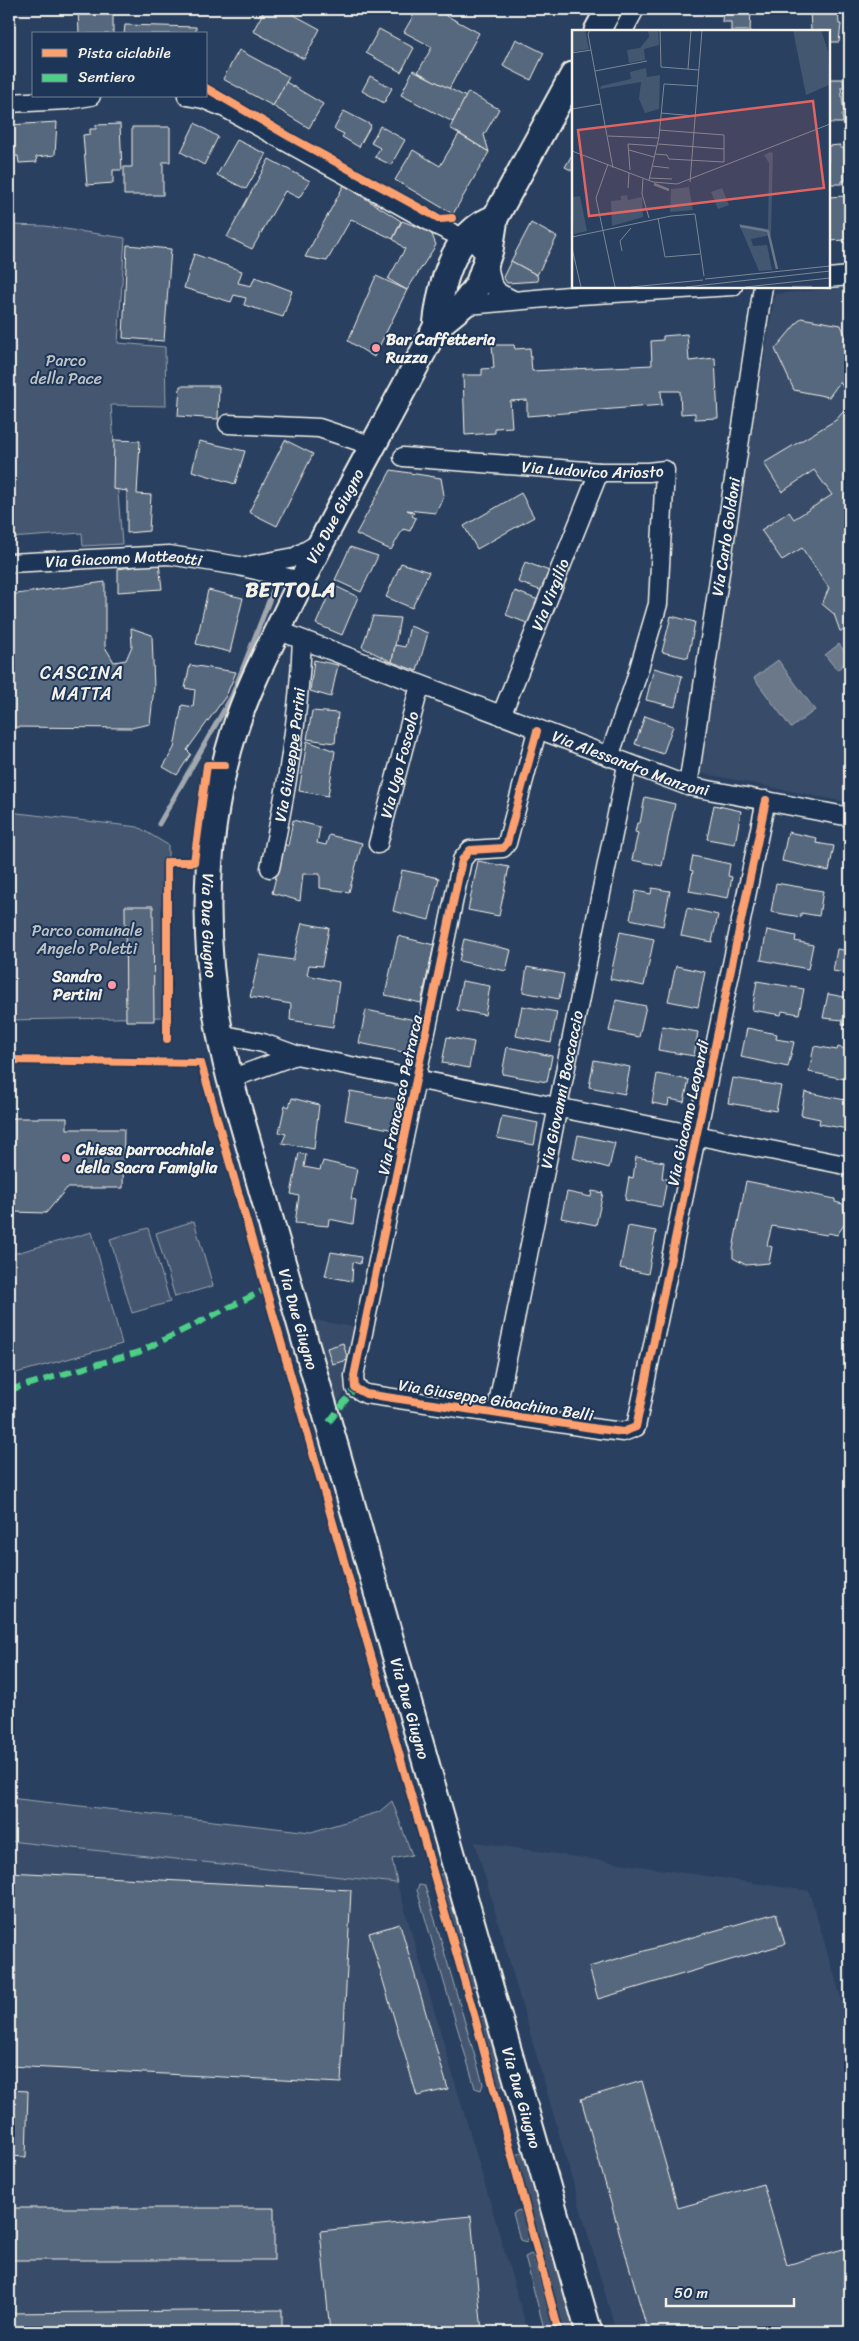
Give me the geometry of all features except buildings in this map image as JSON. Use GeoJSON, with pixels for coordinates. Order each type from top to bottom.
{"type":"FeatureCollection","features":[{"type":"Feature","properties":{"kind":"main road"},"geometry":{"type":"LineString","coordinates":[[598,30],[609,9]]}},
{"type":"Feature","properties":{"kind":"main road"},"geometry":{"type":"LineString","coordinates":[[436,327],[463,305],[478,285],[487,260],[495,218],[571,83]]}},
{"type":"Feature","properties":{"kind":"main road"},"geometry":{"type":"LineString","coordinates":[[436,327],[441,292],[454,258],[466,240],[481,225],[495,218]]}},
{"type":"Feature","properties":{"kind":"main road","name":"Via Due Giugno"},"geometry":{"type":"LineString","coordinates":[[436,327],[321,542],[249,690],[234,732],[222,778],[214,832],[209,887],[209,948],[213,994],[230,1079],[589,2332]]}},
{"type":"Feature","properties":{"kind":"street"},"geometry":{"type":"LineString","coordinates":[[624,30],[635,9]]}},
{"type":"Feature","properties":{"kind":"street"},"geometry":{"type":"LineString","coordinates":[[9,103],[79,98]]}},
{"type":"Feature","properties":{"kind":"street"},"geometry":{"type":"LineString","coordinates":[[193,98],[225,108],[481,248],[487,260],[492,284],[499,293],[513,300]]}},
{"type":"Feature","properties":{"kind":"street"},"geometry":{"type":"LineString","coordinates":[[829,278],[850,276]]}},
{"type":"Feature","properties":{"kind":"street"},"geometry":{"type":"LineString","coordinates":[[441,292],[449,303],[463,305],[702,288]]}},
{"type":"Feature","properties":{"kind":"street","name":"Via Carlo Goldoni"},"geometry":{"type":"LineString","coordinates":[[688,786],[763,288]]}},
{"type":"Feature","properties":{"kind":"street"},"geometry":{"type":"LineString","coordinates":[[228,424],[320,428],[373,446]]}},
{"type":"Feature","properties":{"kind":"street","name":"Via Ludovico Ariosto"},"geometry":{"type":"LineString","coordinates":[[403,457],[599,472],[665,470],[660,594],[635,682],[609,757]]}},
{"type":"Feature","properties":{"kind":"street","name":"Via Virgilio"},"geometry":{"type":"LineString","coordinates":[[500,716],[599,472]]}},
{"type":"Feature","properties":{"kind":"street","name":"Via Giacomo Matteotti"},"geometry":{"type":"LineString","coordinates":[[239,566],[274,562],[295,557],[321,542]]}},
{"type":"Feature","properties":{"kind":"street","name":"Via Giacomo Matteotti"},"geometry":{"type":"LineString","coordinates":[[9,564],[169,555],[239,566],[301,581]]}},
{"type":"Feature","properties":{"kind":"street","name":"Via Alessandro Manzoni"},"geometry":{"type":"LineString","coordinates":[[277,630],[627,765],[688,786],[850,817]]}},
{"type":"Feature","properties":{"kind":"street","name":"Via Giuseppe Parini"},"geometry":{"type":"LineString","coordinates":[[270,868],[293,750],[301,683],[302,640]]}},
{"type":"Feature","properties":{"kind":"street","name":"Via Ugo Foscolo"},"geometry":{"type":"LineString","coordinates":[[378,844],[420,685]]}},
{"type":"Feature","properties":{"kind":"street","name":"Via Francesco Petrarca"},"geometry":{"type":"LineString","coordinates":[[355,1388],[354,1376],[418,1079],[462,860],[470,850],[496,850],[504,848],[507,843],[537,730]]}},
{"type":"Feature","properties":{"kind":"street","name":"Via Giovanni Boccaccio"},"geometry":{"type":"LineString","coordinates":[[496,1413],[627,765]]}},
{"type":"Feature","properties":{"kind":"street","name":"Via Giacomo Leopardi"},"geometry":{"type":"LineString","coordinates":[[634,1430],[638,1424],[766,800]]}},
{"type":"Feature","properties":{"kind":"street"},"geometry":{"type":"LineString","coordinates":[[220,1034],[263,1043],[296,1054],[850,1166]]}},
{"type":"Feature","properties":{"kind":"street"},"geometry":{"type":"LineString","coordinates":[[230,1079],[296,1054]]}},
{"type":"Feature","properties":{"kind":"street","name":"Via Giuseppe Gioachino Belli"},"geometry":{"type":"LineString","coordinates":[[355,1388],[366,1394],[623,1432],[634,1430]]}},
{"type":"Feature","properties":{"kind":"shaded area"},"geometry":{"type":"Polygon","coordinates":[[[850,287],[850,803],[701,773],[721,619],[775,294],[850,287]]]}},
{"type":"Feature","properties":{"kind":"shaded area"},"geometry":{"type":"Polygon","coordinates":[[[839,644],[850,659],[837,670],[825,655],[839,644]]]}},
{"type":"Feature","properties":{"kind":"shaded area"},"geometry":{"type":"Polygon","coordinates":[[[778,660],[815,710],[791,728],[754,678],[778,660]]]}},
{"type":"Feature","properties":{"kind":"shaded area"},"geometry":{"type":"Polygon","coordinates":[[[310,1319],[358,1328],[344,1393],[336,1405],[310,1319]]]}},
{"type":"Feature","properties":{"kind":"shaded area"},"geometry":{"type":"Polygon","coordinates":[[[9,1841],[397,1883],[528,2332],[9,2332],[9,1841]]]}},
{"type":"Feature","properties":{"kind":"shaded area"},"geometry":{"type":"Polygon","coordinates":[[[475,1842],[809,1891],[850,2028],[850,2332],[616,2332],[475,1842]]]}},
{"type":"Feature","properties":{"kind":"green space","name":"Parco della Pace"},"geometry":{"type":"Polygon","coordinates":[[[9,225],[45,226],[125,238],[118,343],[165,347],[166,406],[111,405],[122,544],[83,546],[82,533],[9,538],[9,225]]]}},
{"type":"Feature","properties":{"kind":"green space","name":"Parco comunale Angelo Poletti"},"geometry":{"type":"Polygon","coordinates":[[[9,812],[138,827],[168,845],[168,859],[165,863],[165,1017],[9,1020],[9,812]]]}},
{"type":"Feature","properties":{"kind":"green space"},"geometry":{"type":"Polygon","coordinates":[[[194,1221],[213,1286],[175,1297],[156,1233],[194,1221]]]}},
{"type":"Feature","properties":{"kind":"green space"},"geometry":{"type":"Polygon","coordinates":[[[148,1228],[170,1302],[132,1313],[110,1239],[148,1228]]]}},
{"type":"Feature","properties":{"kind":"green space"},"geometry":{"type":"Polygon","coordinates":[[[92,1232],[122,1344],[9,1375],[9,1255],[92,1232]]]}},
{"type":"Feature","properties":{"kind":"green space"},"geometry":{"type":"Polygon","coordinates":[[[9,1798],[311,1832],[379,1812],[392,1801],[412,1855],[392,1859],[397,1883],[9,1841],[9,1798]]]}},
{"type":"Feature","properties":{"kind":"green space"},"geometry":{"type":"Polygon","coordinates":[[[443,1873],[447,1874],[481,1984],[469,1988],[438,1883],[437,1877],[443,1873]]]}},
{"type":"Feature","properties":{"kind":"green space"},"geometry":{"type":"Polygon","coordinates":[[[419,1885],[425,1886],[483,2084],[481,2090],[475,2088],[417,1890],[419,1885]]]}},
{"type":"Feature","properties":{"kind":"green space"},"geometry":{"type":"Polygon","coordinates":[[[490,2014],[506,2079],[504,2084],[500,2086],[495,2084],[477,2018],[490,2014]]]}},
{"type":"Feature","properties":{"kind":"green space"},"geometry":{"type":"Polygon","coordinates":[[[526,2153],[581,2332],[563,2332],[516,2161],[518,2154],[526,2153]]]}},
{"type":"Feature","properties":{"kind":"green space"},"geometry":{"type":"Polygon","coordinates":[[[519,2210],[522,2212],[529,2237],[526,2242],[520,2240],[513,2213],[519,2210]]]}},
{"type":"Feature","properties":{"kind":"green space"},"geometry":{"type":"Polygon","coordinates":[[[531,2254],[554,2332],[545,2332],[525,2257],[531,2254]]]}},
{"type":"Feature","properties":{"kind":"waterway"},"geometry":{"type":"LineString","coordinates":[[159,824],[232,696],[276,583]]}},
{"type":"Feature","properties":{"kind":"marked path"},"geometry":{"type":"LineString","coordinates":[[9,1390],[139,1352],[266,1289]]}},
{"type":"Feature","properties":{"kind":"marked path"},"geometry":{"type":"LineString","coordinates":[[329,1422],[355,1388]]}},
{"type":"Feature","properties":{"kind":"cycle path"},"geometry":{"type":"LineString","coordinates":[[208,89],[290,137],[440,219],[452,218]]}},
{"type":"Feature","properties":{"kind":"cycle path"},"geometry":{"type":"LineString","coordinates":[[537,731],[507,843],[503,848],[470,850],[462,860],[354,1376],[355,1388],[366,1394],[623,1432],[636,1427],[766,800]]}},
{"type":"Feature","properties":{"kind":"cycle path"},"geometry":{"type":"LineString","coordinates":[[167,1039],[167,862],[194,862],[207,765],[225,765]]}},
{"type":"Feature","properties":{"kind":"cycle path"},"geometry":{"type":"LineString","coordinates":[[9,1060],[201,1063],[475,2018],[559,2332]]}},
{"type":"Feature","properties":{"kind":"place","name":"Bar Caffetteria Ruzza"},"geometry":{"type":"Point","coordinates":[376,348]}},
{"type":"Feature","properties":{"kind":"place","name":"Sandro Pertini"},"geometry":{"type":"Point","coordinates":[112,985]}},
{"type":"Feature","properties":{"kind":"place","name":"Chiesa parrocchiale della Sacra Famiglia"},"geometry":{"type":"Point","coordinates":[66,1158]}},
{"type":"Feature","properties":{"kind":"district","name":"BETTOLA"},"geometry":{"type":"Point","coordinates":[291,590]}},
{"type":"Feature","properties":{"kind":"district","name":"CASCINA MATTA"},"geometry":{"type":"Point","coordinates":[82,683]}}]}
